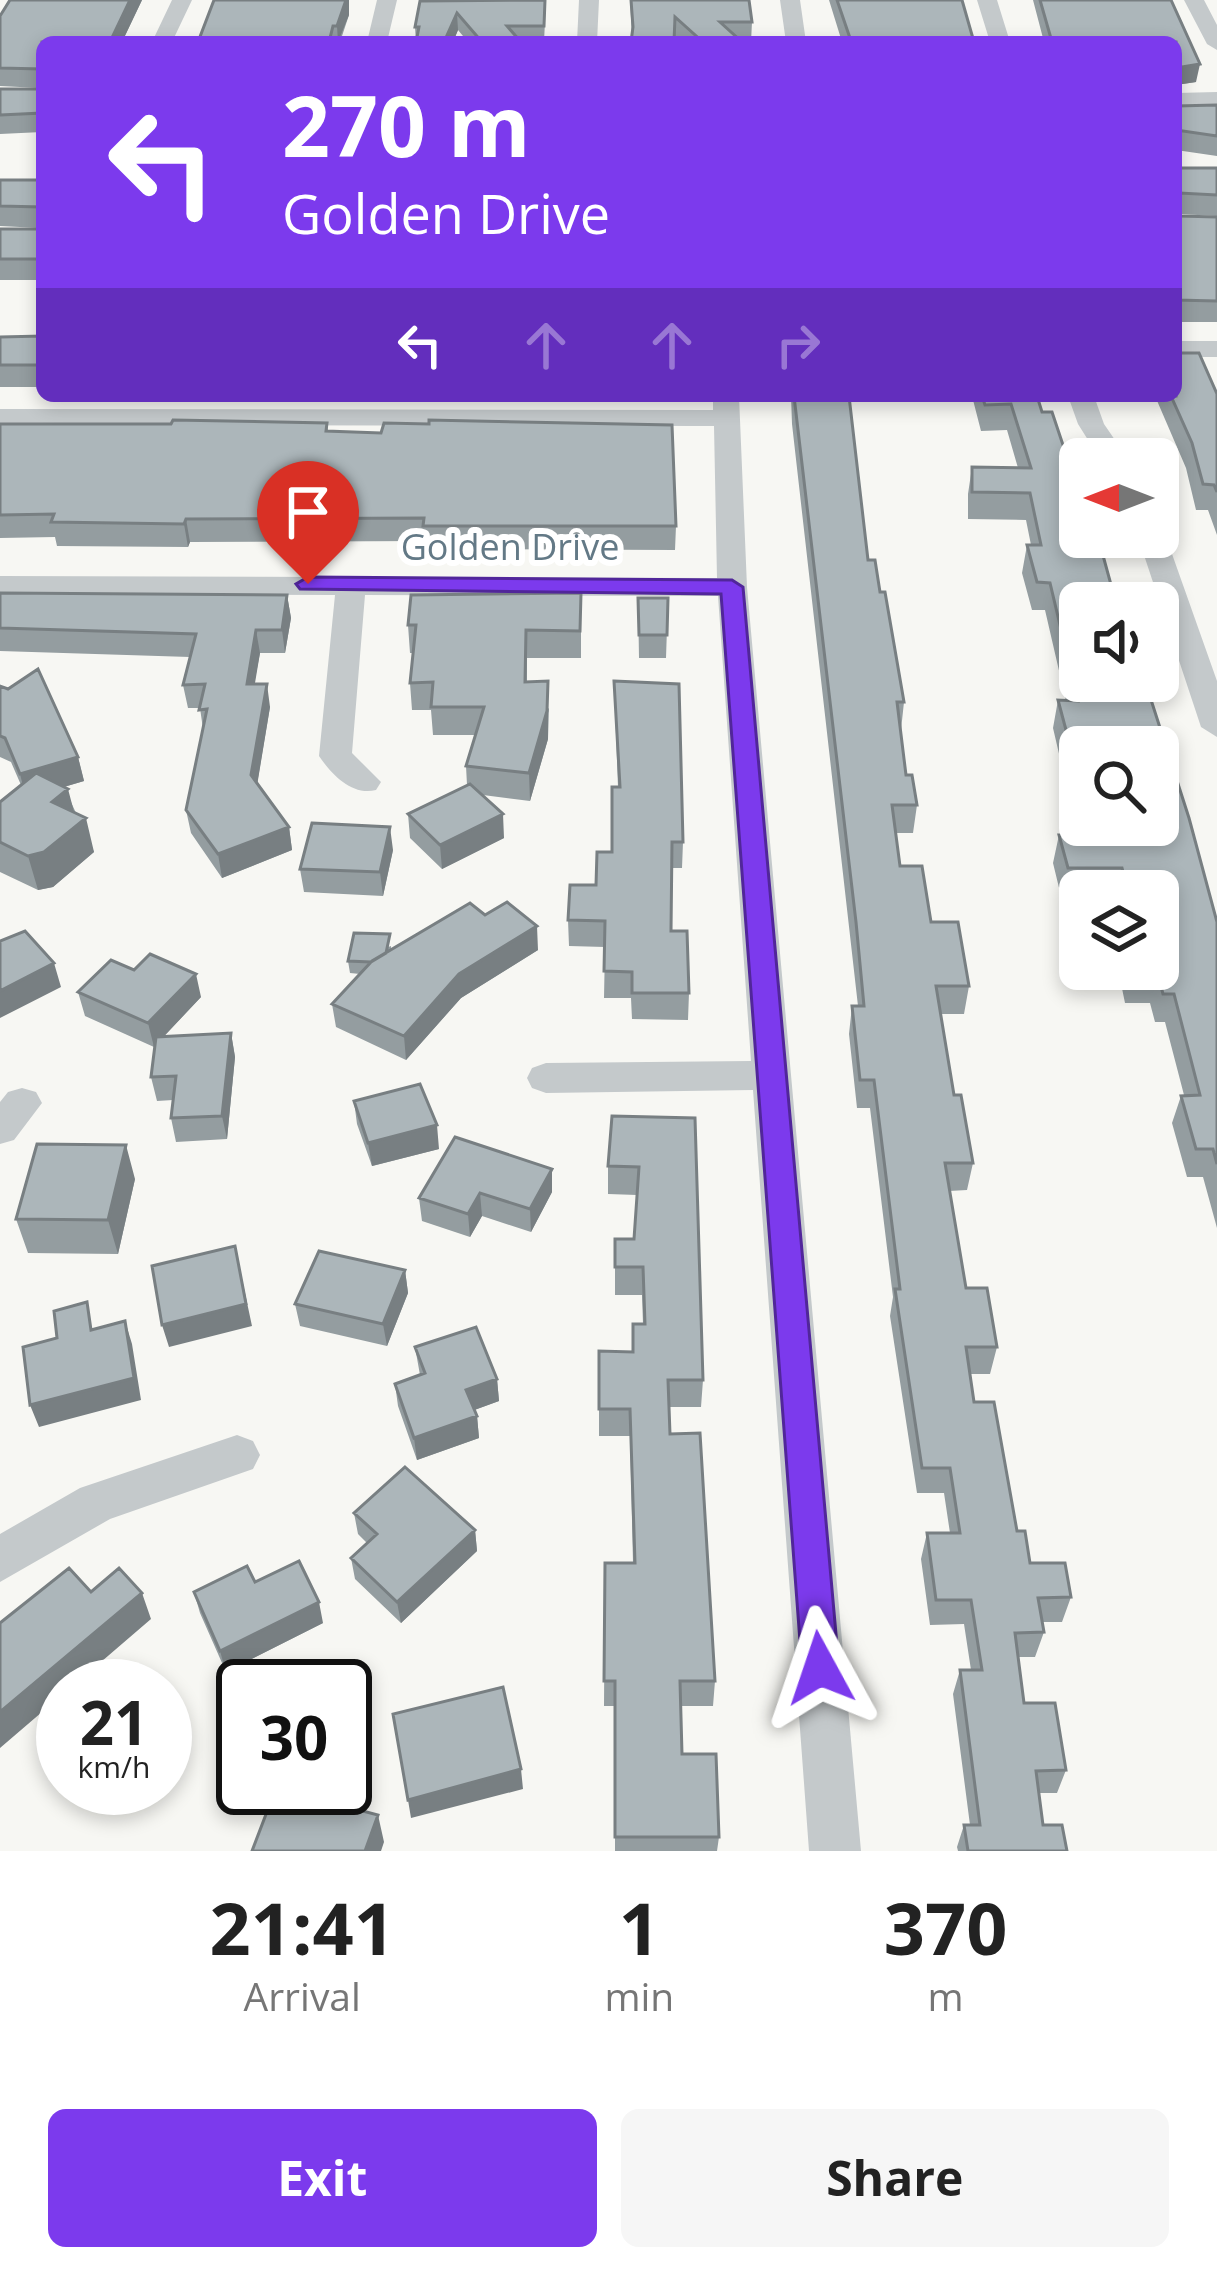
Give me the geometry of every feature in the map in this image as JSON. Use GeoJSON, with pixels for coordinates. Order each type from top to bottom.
{"type":"FeatureCollection","features":[{"type":"Feature","properties":{"kind":"street"},"geometry":{"type":"LineString","coordinates":[[165,36],[182,0]]}},
{"type":"Feature","properties":{"kind":"street"},"geometry":{"type":"LineString","coordinates":[[378,36],[387,0]]}},
{"type":"Feature","properties":{"kind":"street"},"geometry":{"type":"LineString","coordinates":[[586,36],[589,0]]}},
{"type":"Feature","properties":{"kind":"street"},"geometry":{"type":"LineString","coordinates":[[790,0],[795,36]]}},
{"type":"Feature","properties":{"kind":"street"},"geometry":{"type":"LineString","coordinates":[[987,0],[998,36]]}},
{"type":"Feature","properties":{"kind":"street"},"geometry":{"type":"LineString","coordinates":[[1194,0],[1217,44]]}},
{"type":"Feature","properties":{"kind":"street"},"geometry":{"type":"LineString","coordinates":[[1182,98],[1217,98]]}},
{"type":"Feature","properties":{"kind":"street"},"geometry":{"type":"LineString","coordinates":[[1182,349],[1217,349]]}},
{"type":"Feature","properties":{"kind":"street"},"geometry":{"type":"LineString","coordinates":[[1083,402],[1100,438]]}},
{"type":"Feature","properties":{"kind":"street"},"geometry":{"type":"LineString","coordinates":[[0,417],[727,407],[732,587],[835,1851]]}},
{"type":"Feature","properties":{"kind":"street"},"geometry":{"type":"LineString","coordinates":[[1159,558],[1217,727]]}},
{"type":"Feature","properties":{"kind":"street"},"geometry":{"type":"LineString","coordinates":[[351,584],[335,756],[364,782]]}},
{"type":"Feature","properties":{"kind":"street","name":"Golden Drive"},"geometry":{"type":"LineString","coordinates":[[0,585],[732,587]]}},
{"type":"Feature","properties":{"kind":"street"},"geometry":{"type":"LineString","coordinates":[[546,1078],[774,1075]]}},
{"type":"Feature","properties":{"kind":"street"},"geometry":{"type":"LineString","coordinates":[[0,1560],[96,1503],[237,1455]]}},
{"type":"Feature","properties":{"kind":"building"},"geometry":{"type":"Polygon","coordinates":[[[10,0],[130,0],[113,36],[36,36],[36,69],[0,68],[0,16],[10,0]]]}},
{"type":"Feature","properties":{"kind":"building"},"geometry":{"type":"Polygon","coordinates":[[[214,0],[346,0],[330,36],[200,36],[214,0]]]}},
{"type":"Feature","properties":{"kind":"building"},"geometry":{"type":"Polygon","coordinates":[[[545,0],[544,26],[507,26],[516,36],[477,36],[457,13],[447,36],[417,36],[420,1],[545,0]]]}},
{"type":"Feature","properties":{"kind":"building"},"geometry":{"type":"Polygon","coordinates":[[[631,0],[749,0],[752,22],[720,22],[735,36],[696,36],[675,17],[674,36],[632,36],[631,0]]]}},
{"type":"Feature","properties":{"kind":"building"},"geometry":{"type":"Polygon","coordinates":[[[837,0],[962,0],[972,36],[849,36],[837,0]]]}},
{"type":"Feature","properties":{"kind":"building"},"geometry":{"type":"Polygon","coordinates":[[[1040,0],[1171,0],[1200,64],[1182,67],[1182,36],[1050,36],[1040,0]]]}},
{"type":"Feature","properties":{"kind":"building"},"geometry":{"type":"Polygon","coordinates":[[[0,89],[36,89],[36,113],[0,115],[0,89]]]}},
{"type":"Feature","properties":{"kind":"building"},"geometry":{"type":"Polygon","coordinates":[[[1217,105],[1217,136],[1182,131],[1182,106],[1217,105]]]}},
{"type":"Feature","properties":{"kind":"building"},"geometry":{"type":"Polygon","coordinates":[[[1182,168],[1217,168],[1217,195],[1182,193],[1182,168]]]}},
{"type":"Feature","properties":{"kind":"building"},"geometry":{"type":"Polygon","coordinates":[[[0,180],[36,180],[36,207],[0,206],[0,180]]]}},
{"type":"Feature","properties":{"kind":"building"},"geometry":{"type":"Polygon","coordinates":[[[1182,216],[1217,217],[1217,301],[1182,300],[1182,216]]]}},
{"type":"Feature","properties":{"kind":"building"},"geometry":{"type":"Polygon","coordinates":[[[0,229],[36,229],[36,259],[0,259],[0,229]]]}},
{"type":"Feature","properties":{"kind":"building"},"geometry":{"type":"Polygon","coordinates":[[[36,336],[36,365],[0,365],[0,337],[36,336]]]}},
{"type":"Feature","properties":{"kind":"building"},"geometry":{"type":"Polygon","coordinates":[[[1182,353],[1199,353],[1217,394],[1217,492],[1214,485],[1203,484],[1174,402],[1182,402],[1182,353]]]}},
{"type":"Feature","properties":{"kind":"building"},"geometry":{"type":"Polygon","coordinates":[[[795,402],[850,402],[868,560],[875,560],[880,592],[885,592],[904,702],[897,702],[906,775],[912,775],[917,805],[892,805],[900,866],[922,866],[931,922],[958,922],[969,986],[936,986],[954,1095],[961,1095],[973,1163],[945,1163],[966,1288],[987,1288],[997,1347],[966,1347],[974,1402],[994,1402],[1017,1531],[1025,1531],[1030,1563],[1065,1563],[1071,1597],[1038,1598],[1044,1632],[1015,1633],[1024,1703],[1055,1703],[1066,1770],[1036,1771],[1043,1825],[1062,1825],[1067,1851],[968,1851],[964,1825],[980,1825],[960,1670],[982,1670],[971,1600],[936,1600],[927,1533],[960,1533],[950,1468],[922,1468],[895,1289],[900,1289],[874,1080],[860,1080],[852,1006],[864,1006],[795,402]]]}},
{"type":"Feature","properties":{"kind":"building"},"geometry":{"type":"Polygon","coordinates":[[[984,402],[1039,402],[1042,412],[1052,412],[1061,438],[1059,558],[1104,558],[1110,582],[1059,582],[1059,621],[1050,583],[1037,582],[1027,545],[1041,545],[1030,493],[972,492],[972,467],[1031,468],[1011,404],[984,402]]]}},
{"type":"Feature","properties":{"kind":"building"},"geometry":{"type":"Polygon","coordinates":[[[173,420],[327,423],[326,431],[381,433],[384,423],[429,424],[429,420],[672,425],[676,526],[423,526],[424,518],[51,522],[54,514],[0,515],[0,424],[171,424],[173,420]]]}},
{"type":"Feature","properties":{"kind":"building"},"geometry":{"type":"Polygon","coordinates":[[[0,593],[287,595],[282,630],[256,630],[247,684],[267,684],[251,775],[289,827],[218,854],[186,810],[207,709],[199,710],[205,684],[183,685],[196,634],[0,628],[0,593]]]}},
{"type":"Feature","properties":{"kind":"building"},"geometry":{"type":"Polygon","coordinates":[[[581,593],[580,631],[526,630],[525,682],[548,681],[547,711],[529,773],[466,766],[484,707],[431,707],[433,682],[410,683],[416,625],[408,625],[411,595],[581,593]]]}},
{"type":"Feature","properties":{"kind":"building"},"geometry":{"type":"Polygon","coordinates":[[[638,598],[668,598],[667,635],[639,635],[638,598]]]}},
{"type":"Feature","properties":{"kind":"building"},"geometry":{"type":"Polygon","coordinates":[[[38,669],[78,757],[20,774],[0,736],[0,686],[8,689],[38,669]]]}},
{"type":"Feature","properties":{"kind":"building"},"geometry":{"type":"Polygon","coordinates":[[[614,681],[679,684],[683,842],[672,842],[671,931],[687,931],[689,993],[632,993],[632,972],[604,971],[605,921],[568,920],[570,885],[596,885],[597,852],[612,852],[612,787],[620,787],[614,681]]]}},
{"type":"Feature","properties":{"kind":"building"},"geometry":{"type":"Polygon","coordinates":[[[1058,700],[1152,702],[1159,726],[1065,726],[1058,700]]]}},
{"type":"Feature","properties":{"kind":"building"},"geometry":{"type":"Polygon","coordinates":[[[36,773],[68,789],[52,802],[86,818],[44,852],[28,856],[0,842],[0,802],[36,773]]]}},
{"type":"Feature","properties":{"kind":"building"},"geometry":{"type":"Polygon","coordinates":[[[470,784],[503,814],[440,845],[408,814],[470,784]]]}},
{"type":"Feature","properties":{"kind":"building"},"geometry":{"type":"Polygon","coordinates":[[[1179,787],[1217,922],[1217,1164],[1213,1149],[1196,1149],[1181,1096],[1200,1095],[1174,994],[1162,990],[1179,990],[1179,870],[1068,868],[1062,846],[1179,846],[1179,787]]]}},
{"type":"Feature","properties":{"kind":"building"},"geometry":{"type":"Polygon","coordinates":[[[312,823],[390,827],[380,872],[300,869],[312,823]]]}},
{"type":"Feature","properties":{"kind":"building"},"geometry":{"type":"Polygon","coordinates":[[[507,902],[537,926],[459,974],[404,1036],[332,1004],[372,961],[470,903],[485,915],[507,902]]]}},
{"type":"Feature","properties":{"kind":"building"},"geometry":{"type":"Polygon","coordinates":[[[25,931],[54,963],[0,991],[0,941],[25,931]]]}},
{"type":"Feature","properties":{"kind":"building"},"geometry":{"type":"Polygon","coordinates":[[[354,933],[390,934],[386,953],[371,962],[348,961],[354,933]]]}},
{"type":"Feature","properties":{"kind":"building"},"geometry":{"type":"Polygon","coordinates":[[[150,954],[196,974],[148,1023],[78,992],[111,960],[134,970],[150,954]]]}},
{"type":"Feature","properties":{"kind":"building"},"geometry":{"type":"Polygon","coordinates":[[[231,1033],[222,1116],[171,1118],[176,1076],[151,1077],[156,1037],[231,1033]]]}},
{"type":"Feature","properties":{"kind":"building"},"geometry":{"type":"Polygon","coordinates":[[[420,1084],[437,1125],[368,1143],[354,1101],[420,1084]]]}},
{"type":"Feature","properties":{"kind":"building"},"geometry":{"type":"Polygon","coordinates":[[[612,1116],[695,1118],[703,1380],[668,1380],[670,1434],[700,1433],[715,1681],[680,1681],[682,1754],[716,1754],[719,1837],[615,1837],[615,1681],[604,1681],[605,1563],[635,1563],[630,1409],[599,1409],[599,1351],[633,1352],[633,1324],[645,1324],[643,1267],[615,1267],[615,1239],[634,1239],[639,1167],[608,1166],[612,1116]]]}},
{"type":"Feature","properties":{"kind":"building"},"geometry":{"type":"Polygon","coordinates":[[[455,1137],[552,1169],[530,1209],[480,1193],[468,1214],[419,1198],[455,1137]]]}},
{"type":"Feature","properties":{"kind":"building"},"geometry":{"type":"Polygon","coordinates":[[[37,1144],[126,1145],[108,1220],[16,1219],[37,1144]]]}},
{"type":"Feature","properties":{"kind":"building"},"geometry":{"type":"Polygon","coordinates":[[[235,1246],[246,1304],[162,1325],[152,1266],[235,1246]]]}},
{"type":"Feature","properties":{"kind":"building"},"geometry":{"type":"Polygon","coordinates":[[[319,1251],[405,1270],[383,1324],[295,1304],[319,1251]]]}},
{"type":"Feature","properties":{"kind":"building"},"geometry":{"type":"Polygon","coordinates":[[[87,1302],[91,1330],[125,1321],[134,1378],[30,1405],[23,1347],[57,1338],[54,1311],[87,1302]]]}},
{"type":"Feature","properties":{"kind":"building"},"geometry":{"type":"Polygon","coordinates":[[[476,1327],[497,1379],[466,1390],[477,1416],[414,1438],[395,1384],[425,1373],[415,1347],[476,1327]]]}},
{"type":"Feature","properties":{"kind":"building"},"geometry":{"type":"Polygon","coordinates":[[[405,1467],[475,1530],[397,1602],[351,1558],[377,1534],[354,1513],[405,1467]]]}},
{"type":"Feature","properties":{"kind":"building"},"geometry":{"type":"Polygon","coordinates":[[[299,1561],[319,1602],[220,1651],[194,1592],[247,1566],[255,1582],[299,1561]]]}},
{"type":"Feature","properties":{"kind":"building"},"geometry":{"type":"Polygon","coordinates":[[[69,1568],[91,1592],[119,1568],[142,1593],[63,1659],[36,1659],[36,1682],[0,1712],[0,1623],[69,1568]]]}},
{"type":"Feature","properties":{"kind":"building"},"geometry":{"type":"Polygon","coordinates":[[[503,1687],[521,1769],[408,1800],[393,1714],[503,1687]]]}},
{"type":"Feature","properties":{"kind":"building"},"geometry":{"type":"Polygon","coordinates":[[[266,1815],[378,1815],[365,1851],[252,1851],[266,1815]]]}},
{"type":"Feature","properties":{"kind":"route"},"geometry":{"type":"LineString","coordinates":[[308,584],[732,587],[820,1668]]}}]}
